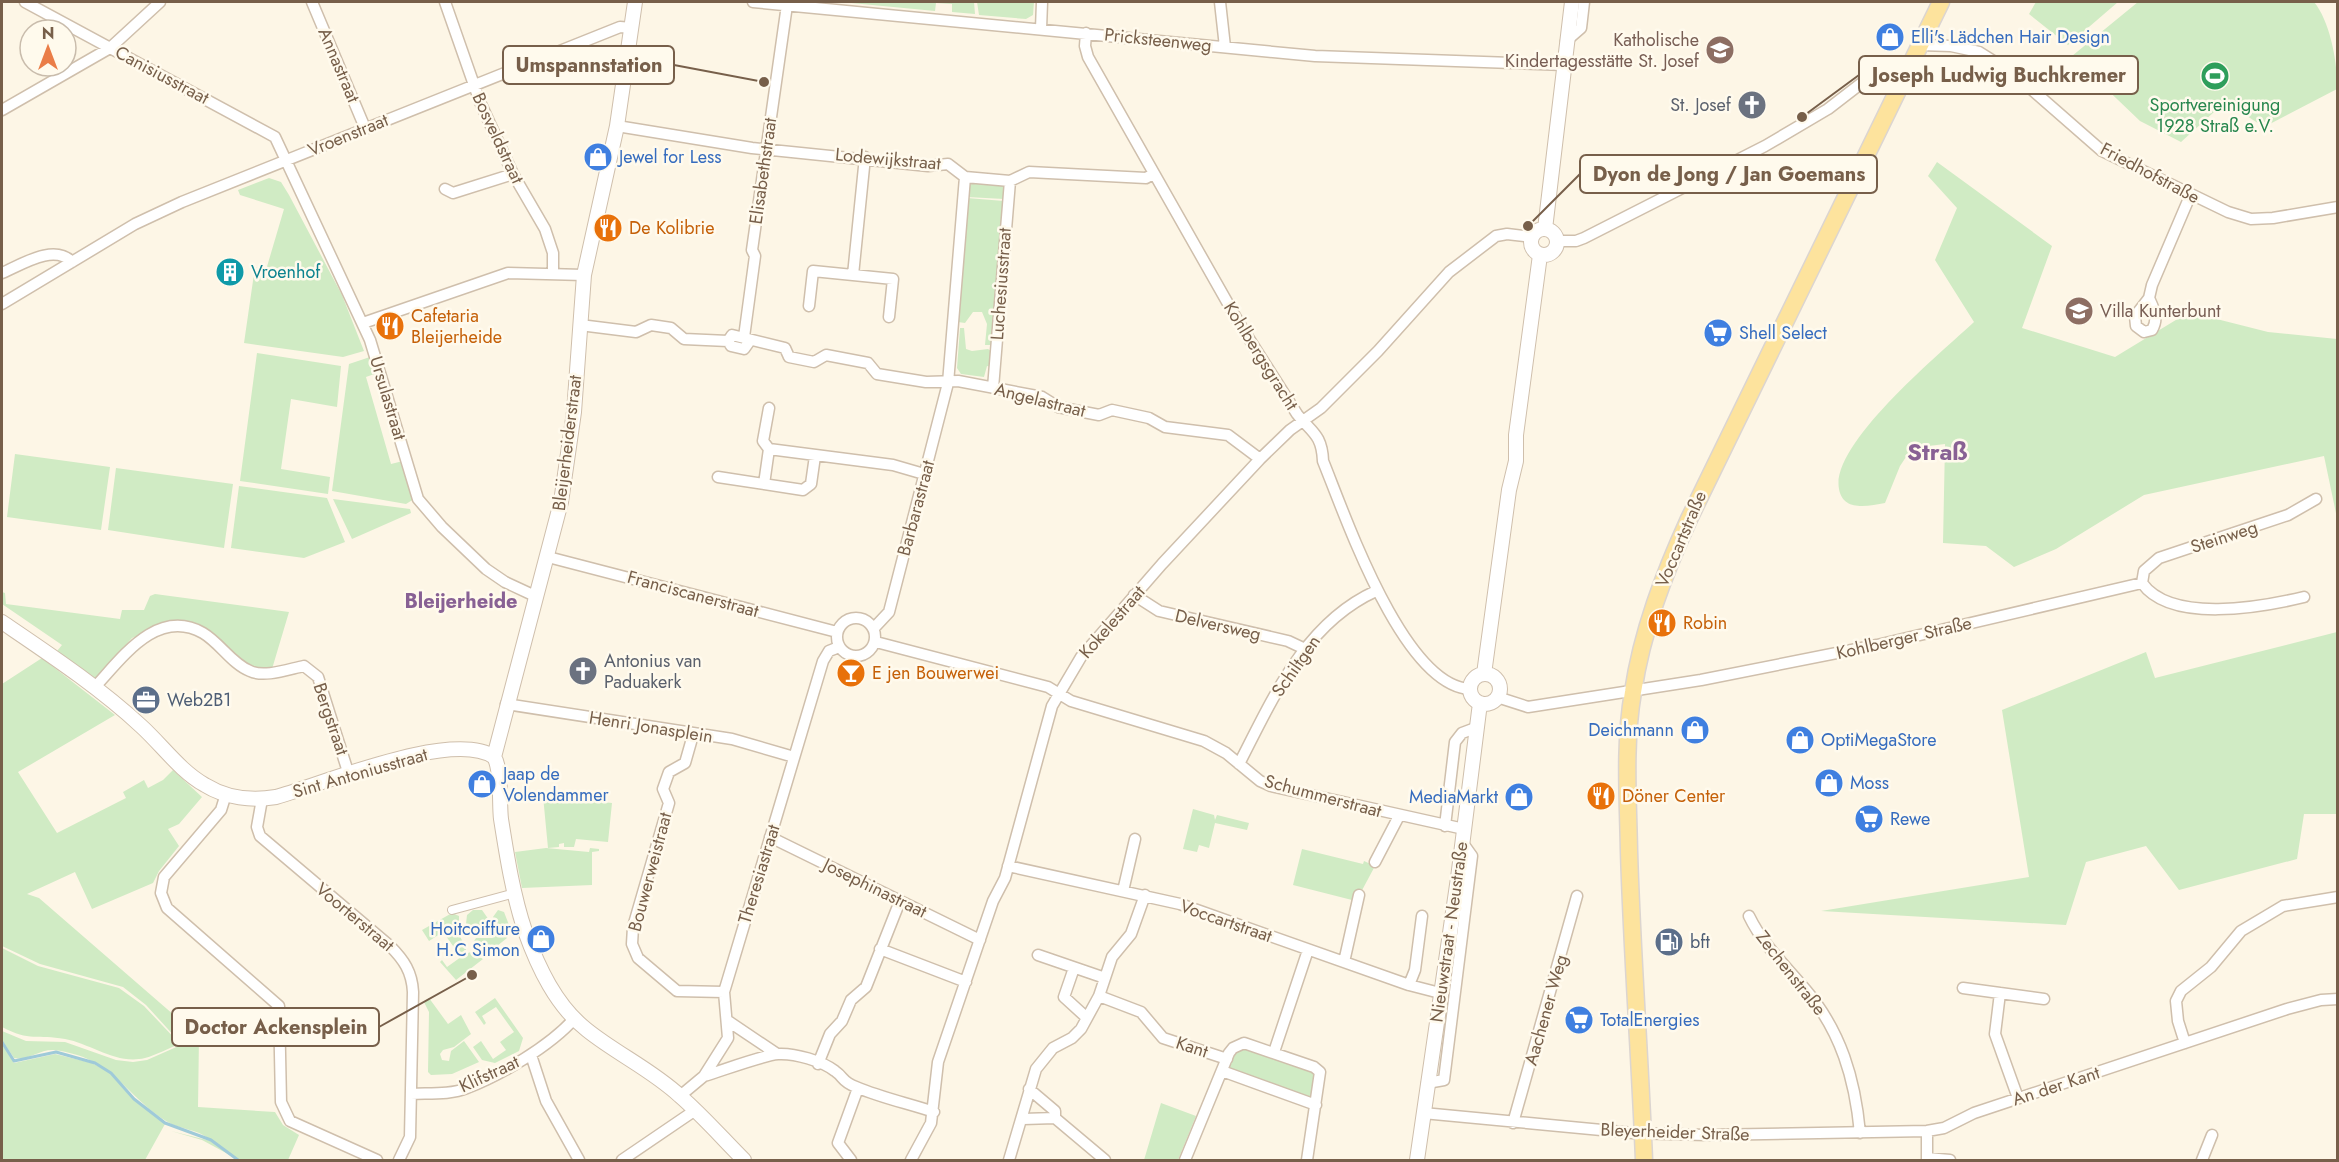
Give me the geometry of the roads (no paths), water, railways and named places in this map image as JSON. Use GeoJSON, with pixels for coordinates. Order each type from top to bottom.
{"type":"FeatureCollection","features":[{"type":"Feature","properties":{"kind":"main road","name":"Voccartstraße"},"geometry":{"type":"LineString","coordinates":[[1644,1161],[1632,939],[1628,787],[1633,691],[1655,602],[1672,556],[1941,2]]}},
{"type":"Feature","properties":{"kind":"street","name":"Canisiusstraat"},"geometry":{"type":"LineString","coordinates":[[26,2],[271,135],[278,141],[286,160]]}},
{"type":"Feature","properties":{"kind":"street"},"geometry":{"type":"LineString","coordinates":[[2,110],[110,48],[160,2]]}},
{"type":"Feature","properties":{"kind":"street","name":"Annastraat"},"geometry":{"type":"LineString","coordinates":[[312,2],[365,128]]}},
{"type":"Feature","properties":{"kind":"street","name":"Bosveldstraat"},"geometry":{"type":"LineString","coordinates":[[445,2],[473,84],[513,174],[545,229],[553,253],[553,273]]}},
{"type":"Feature","properties":{"kind":"street","name":"Bleijerheiderstraat"},"geometry":{"type":"LineString","coordinates":[[635,2],[617,126],[584,275],[574,412],[566,478],[548,557],[535,596],[494,757],[498,767],[498,797],[513,886],[537,960],[550,985],[574,1019],[680,1096],[744,1161]]}},
{"type":"Feature","properties":{"kind":"street","name":"Pricksteenweg"},"geometry":{"type":"LineString","coordinates":[[753,2],[1315,56],[1565,65]]}},
{"type":"Feature","properties":{"kind":"street"},"geometry":{"type":"LineString","coordinates":[[1041,29],[1042,2]]}},
{"type":"Feature","properties":{"kind":"street"},"geometry":{"type":"LineString","coordinates":[[1220,2],[1225,47]]}},
{"type":"Feature","properties":{"kind":"street"},"geometry":{"type":"LineString","coordinates":[[1545,229],[1572,2]]}},
{"type":"Feature","properties":{"kind":"street"},"geometry":{"type":"LineString","coordinates":[[1566,41],[1581,28],[1584,2]]}},
{"type":"Feature","properties":{"kind":"street","name":"Elisabethstraat"},"geometry":{"type":"LineString","coordinates":[[747,339],[765,148],[788,5]]}},
{"type":"Feature","properties":{"kind":"street","name":"Vroenstraat"},"geometry":{"type":"LineString","coordinates":[[2,304],[152,215],[473,84],[620,27],[632,27]]}},
{"type":"Feature","properties":{"kind":"street","name":"Kohlbergsgracht"},"geometry":{"type":"LineString","coordinates":[[1086,33],[1085,46],[1088,57],[1153,174],[1239,323],[1303,422],[1313,429],[1323,451],[1323,461],[1376,591],[1428,666],[1455,687],[1470,689]]}},
{"type":"Feature","properties":{"kind":"street","name":"Friedhofstraße"},"geometry":{"type":"LineString","coordinates":[[1920,45],[1965,48],[1996,61],[2102,151],[2190,196],[2228,212],[2251,219],[2273,218],[2337,207]]}},
{"type":"Feature","properties":{"kind":"street"},"geometry":{"type":"LineString","coordinates":[[1557,241],[1576,241],[1584,238],[1765,146],[1828,109],[1885,65],[1896,64],[1907,69]]}},
{"type":"Feature","properties":{"kind":"street","name":"Lodewijkstraat"},"geometry":{"type":"LineString","coordinates":[[617,126],[734,145],[865,157],[928,166],[948,164],[965,177],[1010,181],[1029,172],[1146,178],[1153,174]]}},
{"type":"Feature","properties":{"kind":"street"},"geometry":{"type":"LineString","coordinates":[[853,275],[865,157]]}},
{"type":"Feature","properties":{"kind":"street","name":"Ursulastraat"},"geometry":{"type":"LineString","coordinates":[[286,160],[363,323],[382,374],[418,500],[442,527],[486,569],[535,596]]}},
{"type":"Feature","properties":{"kind":"street"},"geometry":{"type":"LineString","coordinates":[[444,189],[453,194],[513,174]]}},
{"type":"Feature","properties":{"kind":"street"},"geometry":{"type":"LineString","coordinates":[[948,383],[965,177]]}},
{"type":"Feature","properties":{"kind":"street","name":"Luchesiusstraat"},"geometry":{"type":"LineString","coordinates":[[993,388],[1010,181]]}},
{"type":"Feature","properties":{"kind":"street"},"geometry":{"type":"LineString","coordinates":[[2149,298],[2152,285],[2190,196]]}},
{"type":"Feature","properties":{"kind":"street"},"geometry":{"type":"LineString","coordinates":[[1545,229],[1553,233],[1557,241],[1552,253],[1540,255],[1532,247],[1532,237],[1536,232],[1545,229]]}},
{"type":"Feature","properties":{"kind":"street","name":"Kokelestraat"},"geometry":{"type":"LineString","coordinates":[[915,1159],[934,1112],[938,1062],[1008,866],[1039,751],[1058,692],[1081,657],[1134,595],[1260,459],[1314,415],[1378,351],[1449,272],[1496,236],[1507,234],[1532,237]]}},
{"type":"Feature","properties":{"kind":"street"},"geometry":{"type":"LineString","coordinates":[[2,273],[52,254],[67,257],[72,262]]}},
{"type":"Feature","properties":{"kind":"street"},"geometry":{"type":"LineString","coordinates":[[1484,674],[1509,490],[1516,461],[1516,435],[1540,255]]}},
{"type":"Feature","properties":{"kind":"street"},"geometry":{"type":"LineString","coordinates":[[809,306],[813,271],[893,279],[890,317]]}},
{"type":"Feature","properties":{"kind":"street"},"geometry":{"type":"LineString","coordinates":[[363,323],[508,273],[584,275]]}},
{"type":"Feature","properties":{"kind":"street","name":"Angelastraat"},"geometry":{"type":"LineString","coordinates":[[580,325],[636,332],[651,325],[671,328],[684,339],[728,341],[731,346],[744,349],[747,339],[785,348],[789,357],[814,362],[826,355],[868,363],[877,374],[948,383],[958,381],[1042,397],[1058,407],[1098,415],[1112,410],[1149,418],[1165,427],[1228,435],[1260,459]]}},
{"type":"Feature","properties":{"kind":"street","name":"Barbarastraat"},"geometry":{"type":"LineString","coordinates":[[874,628],[889,612],[942,398],[948,383]]}},
{"type":"Feature","properties":{"kind":"street"},"geometry":{"type":"LineString","coordinates":[[769,408],[763,441],[770,449],[893,465],[924,474]]}},
{"type":"Feature","properties":{"kind":"street"},"geometry":{"type":"LineString","coordinates":[[764,484],[770,449]]}},
{"type":"Feature","properties":{"kind":"street"},"geometry":{"type":"LineString","coordinates":[[718,477],[803,490],[811,484],[816,456]]}},
{"type":"Feature","properties":{"kind":"street","name":"Steinweg"},"geometry":{"type":"LineString","coordinates":[[2142,583],[2144,571],[2159,558],[2288,515],[2316,499]]}},
{"type":"Feature","properties":{"kind":"street","name":"Franciscanerstraat"},"geometry":{"type":"LineString","coordinates":[[548,557],[837,632]]}},
{"type":"Feature","properties":{"kind":"street"},"geometry":{"type":"LineString","coordinates":[[2142,583],[2150,593],[2183,606],[2256,606],[2304,597]]}},
{"type":"Feature","properties":{"kind":"street","name":"Kohlberger Straße"},"geometry":{"type":"LineString","coordinates":[[1497,697],[1528,707],[1633,691],[1877,645],[2142,583]]}},
{"type":"Feature","properties":{"kind":"street","name":"Schiltgen"},"geometry":{"type":"LineString","coordinates":[[1239,764],[1285,677],[1305,649],[1347,606],[1376,591]]}},
{"type":"Feature","properties":{"kind":"street","name":"Delversweg"},"geometry":{"type":"LineString","coordinates":[[1134,595],[1159,611],[1281,639],[1305,649]]}},
{"type":"Feature","properties":{"kind":"street"},"geometry":{"type":"LineString","coordinates":[[849,619],[866,621],[874,628],[876,642],[871,651],[862,656],[846,653],[838,647],[837,632],[849,619]]}},
{"type":"Feature","properties":{"kind":"street"},"geometry":{"type":"LineString","coordinates":[[2,622],[94,688],[141,726],[198,780],[226,794],[221,810],[164,877],[162,899],[167,908],[279,1006],[281,1102],[290,1121],[377,1161]]}},
{"type":"Feature","properties":{"kind":"street","name":"Bergstraat"},"geometry":{"type":"LineString","coordinates":[[94,688],[142,637],[168,626],[184,626],[203,633],[249,671],[262,673],[304,666],[318,677],[349,775]]}},
{"type":"Feature","properties":{"kind":"street"},"geometry":{"type":"LineString","coordinates":[[876,642],[1048,687],[1058,692]]}},
{"type":"Feature","properties":{"kind":"street","name":"Theresiastraat"},"geometry":{"type":"LineString","coordinates":[[680,1096],[704,1076],[728,1038],[724,992],[825,656],[838,647]]}},
{"type":"Feature","properties":{"kind":"street"},"geometry":{"type":"LineString","coordinates":[[1484,674],[1493,676],[1499,683],[1497,697],[1492,702],[1480,703],[1473,698],[1470,689],[1474,678],[1484,674]]}},
{"type":"Feature","properties":{"kind":"street","name":"Schummerstraat"},"geometry":{"type":"LineString","coordinates":[[1058,692],[1071,701],[1186,734],[1226,753],[1271,786],[1445,826],[1463,835]]}},
{"type":"Feature","properties":{"kind":"street","name":"Nieuwstraat - Neustraße"},"geometry":{"type":"LineString","coordinates":[[1417,1161],[1480,703]]}},
{"type":"Feature","properties":{"kind":"street","name":"Henri Jonasplein"},"geometry":{"type":"LineString","coordinates":[[506,704],[693,735],[732,739],[794,757]]}},
{"type":"Feature","properties":{"kind":"street"},"geometry":{"type":"LineString","coordinates":[[1445,826],[1455,742],[1462,734],[1478,727]]}},
{"type":"Feature","properties":{"kind":"street","name":"Bouwerweistraat"},"geometry":{"type":"LineString","coordinates":[[693,735],[685,763],[669,772],[663,789],[669,804],[633,927],[632,944],[638,958],[677,991],[724,992]]}},
{"type":"Feature","properties":{"kind":"street","name":"Sint Antoniusstraat"},"geometry":{"type":"LineString","coordinates":[[226,794],[262,799],[397,759],[433,751],[476,751],[494,757]]}},
{"type":"Feature","properties":{"kind":"street","name":"Voorterstraat"},"geometry":{"type":"LineString","coordinates":[[262,799],[257,827],[260,836],[404,960],[413,992],[410,1137],[399,1161]]}},
{"type":"Feature","properties":{"kind":"street"},"geometry":{"type":"LineString","coordinates":[[1375,862],[1399,816]]}},
{"type":"Feature","properties":{"kind":"street"},"geometry":{"type":"LineString","coordinates":[[1428,1083],[1444,1080],[1472,856],[1463,835]]}},
{"type":"Feature","properties":{"kind":"street","name":"Josephinastraat"},"geometry":{"type":"LineString","coordinates":[[770,837],[980,940]]}},
{"type":"Feature","properties":{"kind":"street"},"geometry":{"type":"LineString","coordinates":[[1123,891],[1135,839]]}},
{"type":"Feature","properties":{"kind":"street","name":"Voccartstraat"},"geometry":{"type":"LineString","coordinates":[[1008,866],[1180,904],[1409,985],[1440,993]]}},
{"type":"Feature","properties":{"kind":"street"},"geometry":{"type":"LineString","coordinates":[[452,910],[513,886]]}},
{"type":"Feature","properties":{"kind":"street"},"geometry":{"type":"LineString","coordinates":[[1009,1161],[1023,1119],[1029,1089],[1039,1063],[1053,1048],[1072,1038],[1087,1018],[1098,996],[1112,957],[1131,934],[1144,895]]}},
{"type":"Feature","properties":{"kind":"street"},"geometry":{"type":"LineString","coordinates":[[1344,962],[1359,895]]}},
{"type":"Feature","properties":{"kind":"street","name":"Aachener Weg"},"geometry":{"type":"LineString","coordinates":[[1513,1123],[1577,896]]}},
{"type":"Feature","properties":{"kind":"street"},"geometry":{"type":"LineString","coordinates":[[2185,1043],[2178,1021],[2176,1001],[2181,991],[2211,967],[2241,931],[2283,906],[2337,897]]}},
{"type":"Feature","properties":{"kind":"street"},"geometry":{"type":"LineString","coordinates":[[818,1064],[830,1034],[842,1021],[851,1000],[866,987],[900,901]]}},
{"type":"Feature","properties":{"kind":"street"},"geometry":{"type":"LineString","coordinates":[[1409,985],[1416,966],[1422,916]]}},
{"type":"Feature","properties":{"kind":"street","name":"Zechenstraße"},"geometry":{"type":"LineString","coordinates":[[1749,916],[1759,936],[1805,988],[1833,1029],[1850,1072],[1860,1133]]}},
{"type":"Feature","properties":{"kind":"street"},"geometry":{"type":"LineString","coordinates":[[880,949],[966,982]]}},
{"type":"Feature","properties":{"kind":"street"},"geometry":{"type":"LineString","coordinates":[[1274,1052],[1308,950]]}},
{"type":"Feature","properties":{"kind":"street"},"geometry":{"type":"LineString","coordinates":[[1038,955],[1105,978]]}},
{"type":"Feature","properties":{"kind":"street"},"geometry":{"type":"LineString","coordinates":[[1074,968],[1064,997],[1087,1018]]}},
{"type":"Feature","properties":{"kind":"street"},"geometry":{"type":"LineString","coordinates":[[1963,988],[2044,999]]}},
{"type":"Feature","properties":{"kind":"street"},"geometry":{"type":"LineString","coordinates":[[2000,993],[1995,1034],[2018,1098]]}},
{"type":"Feature","properties":{"kind":"street","name":"Kant"},"geometry":{"type":"LineString","coordinates":[[1098,996],[1141,1012],[1163,1038],[1227,1059]]}},
{"type":"Feature","properties":{"kind":"street","name":"An der Kant"},"geometry":{"type":"LineString","coordinates":[[1927,1131],[1944,1128],[1974,1113],[2288,1009],[2321,1000],[2337,999]]}},
{"type":"Feature","properties":{"kind":"street","name":"Klifstraat"},"geometry":{"type":"LineString","coordinates":[[411,1094],[466,1089],[549,1044],[574,1019]]}},
{"type":"Feature","properties":{"kind":"street"},"geometry":{"type":"LineString","coordinates":[[728,1021],[777,1054]]}},
{"type":"Feature","properties":{"kind":"street"},"geometry":{"type":"LineString","coordinates":[[1185,1161],[1227,1059],[1233,1048],[1244,1043],[1318,1069],[1321,1076],[1307,1161]]}},
{"type":"Feature","properties":{"kind":"street"},"geometry":{"type":"LineString","coordinates":[[704,1076],[777,1054],[802,1057],[836,1071],[843,1081],[858,1088],[897,1103],[909,1103],[934,1112]]}},
{"type":"Feature","properties":{"kind":"street"},"geometry":{"type":"LineString","coordinates":[[531,1055],[546,1101],[579,1161]]}},
{"type":"Feature","properties":{"kind":"street"},"geometry":{"type":"LineString","coordinates":[[1222,1071],[1316,1106]]}},
{"type":"Feature","properties":{"kind":"street"},"geometry":{"type":"LineString","coordinates":[[851,1161],[838,1143],[858,1088]]}},
{"type":"Feature","properties":{"kind":"street"},"geometry":{"type":"LineString","coordinates":[[1029,1089],[1055,1111],[1055,1118]]}},
{"type":"Feature","properties":{"kind":"street"},"geometry":{"type":"LineString","coordinates":[[622,1161],[694,1111]]}},
{"type":"Feature","properties":{"kind":"street","name":"Bleyerheider Straße"},"geometry":{"type":"LineString","coordinates":[[1423,1113],[1513,1123],[1643,1133],[1927,1131]]}},
{"type":"Feature","properties":{"kind":"street"},"geometry":{"type":"LineString","coordinates":[[1023,1119],[1055,1118],[1105,1161]]}},
{"type":"Feature","properties":{"kind":"street"},"geometry":{"type":"LineString","coordinates":[[1927,1131],[1927,1160],[1950,1161]]}},
{"type":"Feature","properties":{"kind":"street"},"geometry":{"type":"LineString","coordinates":[[2202,1161],[2212,1135]]}},
{"type":"Feature","properties":{"kind":"waterway"},"geometry":{"type":"LineString","coordinates":[[2,1042],[14,1061],[56,1052],[95,1063],[111,1073],[134,1099],[165,1123],[211,1140],[238,1160]]}},
{"type":"Feature","properties":{"kind":"place","name":"Elli's Lädchen Hair Design"},"geometry":{"type":"Point","coordinates":[1890,37]}},
{"type":"Feature","properties":{"kind":"place","name":"Katholische Kindertagesstätte St. Josef"},"geometry":{"type":"Point","coordinates":[1720,50]}},
{"type":"Feature","properties":{"kind":"place","name":"Sportvereinigung 1928 Straß e.V."},"geometry":{"type":"Point","coordinates":[2215,76]}},
{"type":"Feature","properties":{"kind":"place","name":"Umspannstation"},"geometry":{"type":"Point","coordinates":[764,82]}},
{"type":"Feature","properties":{"kind":"place","name":"St. Josef"},"geometry":{"type":"Point","coordinates":[1752,105]}},
{"type":"Feature","properties":{"kind":"place","name":"Joseph Ludwig Buchkremer"},"geometry":{"type":"Point","coordinates":[1802,117]}},
{"type":"Feature","properties":{"kind":"place","name":"Jewel for Less"},"geometry":{"type":"Point","coordinates":[598,157]}},
{"type":"Feature","properties":{"kind":"place","name":"Dyon de Jong / Jan Goemans"},"geometry":{"type":"Point","coordinates":[1528,226]}},
{"type":"Feature","properties":{"kind":"place","name":"De Kolibrie"},"geometry":{"type":"Point","coordinates":[608,228]}},
{"type":"Feature","properties":{"kind":"place","name":"Vroenhof"},"geometry":{"type":"Point","coordinates":[230,272]}},
{"type":"Feature","properties":{"kind":"place","name":"Villa Kunterbunt"},"geometry":{"type":"Point","coordinates":[2079,311]}},
{"type":"Feature","properties":{"kind":"place","name":"Cafetaria Bleijerheide"},"geometry":{"type":"Point","coordinates":[390,326]}},
{"type":"Feature","properties":{"kind":"place","name":"Shell Select"},"geometry":{"type":"Point","coordinates":[1718,333]}},
{"type":"Feature","properties":{"kind":"place","name":"Robin"},"geometry":{"type":"Point","coordinates":[1662,623]}},
{"type":"Feature","properties":{"kind":"place","name":"Antonius van Paduakerk"},"geometry":{"type":"Point","coordinates":[583,671]}},
{"type":"Feature","properties":{"kind":"place","name":"E jen Bouwerwei"},"geometry":{"type":"Point","coordinates":[851,673]}},
{"type":"Feature","properties":{"kind":"place","name":"Web2B1"},"geometry":{"type":"Point","coordinates":[146,700]}},
{"type":"Feature","properties":{"kind":"place","name":"Deichmann"},"geometry":{"type":"Point","coordinates":[1695,730]}},
{"type":"Feature","properties":{"kind":"place","name":"OptiMegaStore"},"geometry":{"type":"Point","coordinates":[1800,740]}},
{"type":"Feature","properties":{"kind":"place","name":"Moss"},"geometry":{"type":"Point","coordinates":[1829,783]}},
{"type":"Feature","properties":{"kind":"place","name":"Jaap de Volendammer"},"geometry":{"type":"Point","coordinates":[482,784]}},
{"type":"Feature","properties":{"kind":"place","name":"Döner Center"},"geometry":{"type":"Point","coordinates":[1601,796]}},
{"type":"Feature","properties":{"kind":"place","name":"MediaMarkt"},"geometry":{"type":"Point","coordinates":[1519,797]}},
{"type":"Feature","properties":{"kind":"place","name":"Rewe"},"geometry":{"type":"Point","coordinates":[1869,819]}},
{"type":"Feature","properties":{"kind":"place","name":"Hoitcoiffure H.C Simon"},"geometry":{"type":"Point","coordinates":[541,939]}},
{"type":"Feature","properties":{"kind":"place","name":"bft"},"geometry":{"type":"Point","coordinates":[1669,942]}},
{"type":"Feature","properties":{"kind":"place","name":"Doctor Ackensplein"},"geometry":{"type":"Point","coordinates":[472,975]}},
{"type":"Feature","properties":{"kind":"place","name":"TotalEnergies"},"geometry":{"type":"Point","coordinates":[1579,1020]}},
{"type":"Feature","properties":{"kind":"district","name":"Straß"},"geometry":{"type":"Point","coordinates":[1937,451]}},
{"type":"Feature","properties":{"kind":"district","name":"Bleijerheide"},"geometry":{"type":"Point","coordinates":[461,601]}}]}
